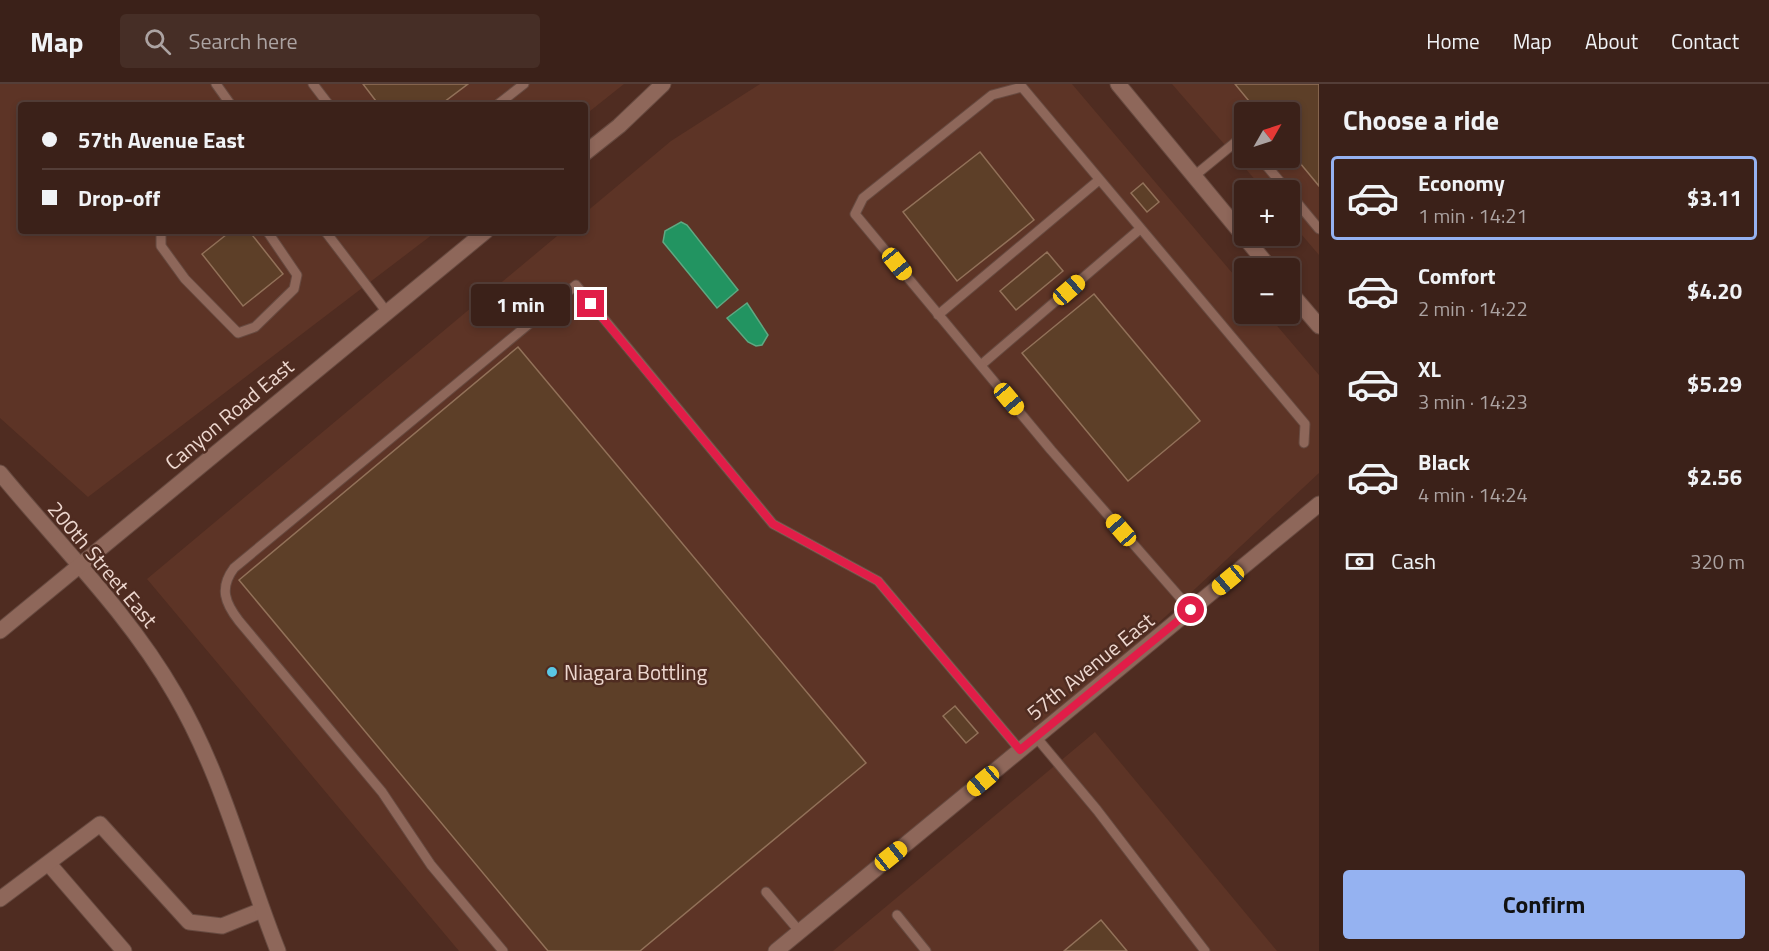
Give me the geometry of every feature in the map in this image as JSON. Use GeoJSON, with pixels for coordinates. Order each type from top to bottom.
{"type":"FeatureCollection","features":[{"type":"Feature","properties":{"kind":"street"},"geometry":{"type":"LineString","coordinates":[[588,151],[619,126],[663,84]]}},
{"type":"Feature","properties":{"kind":"street"},"geometry":{"type":"LineString","coordinates":[[1118,84],[1262,258]]}},
{"type":"Feature","properties":{"kind":"street","name":"Canyon Road East"},"geometry":{"type":"LineString","coordinates":[[0,631],[482,234]]}},
{"type":"Feature","properties":{"kind":"street"},"geometry":{"type":"LineString","coordinates":[[1300,304],[1319,326]]}},
{"type":"Feature","properties":{"kind":"street","name":"200th Street East"},"geometry":{"type":"LineString","coordinates":[[0,474],[127,621],[176,694],[222,790],[278,951]]}},
{"type":"Feature","properties":{"kind":"street","name":"57th Avenue East"},"geometry":{"type":"LineString","coordinates":[[776,951],[1319,504]]}},
{"type":"Feature","properties":{"kind":"street"},"geometry":{"type":"LineString","coordinates":[[0,899],[100,824],[189,922],[222,926],[262,910]]}},
{"type":"Feature","properties":{"kind":"street"},"geometry":{"type":"LineString","coordinates":[[49,864],[124,951]]}},
{"type":"Feature","properties":{"kind":"lane"},"geometry":{"type":"LineString","coordinates":[[216,84],[229,102]]}},
{"type":"Feature","properties":{"kind":"lane"},"geometry":{"type":"LineString","coordinates":[[313,84],[327,102]]}},
{"type":"Feature","properties":{"kind":"lane"},"geometry":{"type":"LineString","coordinates":[[501,102],[524,84]]}},
{"type":"Feature","properties":{"kind":"lane"},"geometry":{"type":"LineString","coordinates":[[1191,610],[938,315],[855,214],[863,198],[992,95],[1022,87],[1140,229],[1248,353],[1305,424],[1304,443]]}},
{"type":"Feature","properties":{"kind":"lane"},"geometry":{"type":"LineString","coordinates":[[1193,177],[1234,143]]}},
{"type":"Feature","properties":{"kind":"lane"},"geometry":{"type":"LineString","coordinates":[[1269,168],[1279,180]]}},
{"type":"Feature","properties":{"kind":"lane"},"geometry":{"type":"LineString","coordinates":[[938,315],[1099,180]]}},
{"type":"Feature","properties":{"kind":"lane"},"geometry":{"type":"LineString","coordinates":[[1300,206],[1319,229]]}},
{"type":"Feature","properties":{"kind":"lane"},"geometry":{"type":"LineString","coordinates":[[981,365],[1140,229]]}},
{"type":"Feature","properties":{"kind":"lane"},"geometry":{"type":"LineString","coordinates":[[161,234],[161,246],[185,279],[238,333],[255,327],[294,289],[297,275],[269,234]]}},
{"type":"Feature","properties":{"kind":"lane"},"geometry":{"type":"LineString","coordinates":[[327,234],[386,311]]}},
{"type":"Feature","properties":{"kind":"lane"},"geometry":{"type":"LineString","coordinates":[[503,951],[430,865],[382,792],[239,621],[225,599],[224,588],[234,568],[576,285],[773,524],[878,581],[1020,750]]}},
{"type":"Feature","properties":{"kind":"lane"},"geometry":{"type":"LineString","coordinates":[[1036,737],[1097,810],[1205,951]]}},
{"type":"Feature","properties":{"kind":"lane"},"geometry":{"type":"LineString","coordinates":[[766,892],[800,932]]}},
{"type":"Feature","properties":{"kind":"lane"},"geometry":{"type":"LineString","coordinates":[[897,915],[926,951]]}},
{"type":"Feature","properties":{"kind":"shaded area"},"geometry":{"type":"Polygon","coordinates":[[[0,84],[624,84],[588,113],[588,102],[18,102],[18,234],[433,234],[88,497],[0,418],[0,84]]]}},
{"type":"Feature","properties":{"kind":"shaded area"},"geometry":{"type":"Polygon","coordinates":[[[760,84],[1072,84],[1234,275],[1234,324],[1276,324],[1319,375],[1319,473],[1090,687],[776,951],[459,951],[147,579],[559,234],[588,234],[588,210],[671,141],[760,84]]]}},
{"type":"Feature","properties":{"kind":"shaded area"},"geometry":{"type":"Polygon","coordinates":[[[1172,84],[1319,84],[1319,255],[1300,233],[1300,180],[1255,180],[1245,168],[1300,168],[1300,102],[1234,102],[1234,155],[1172,84]]]}},
{"type":"Feature","properties":{"kind":"shaded area"},"geometry":{"type":"Polygon","coordinates":[[[681,222],[687,225],[738,290],[717,308],[663,242],[665,231],[681,222]]]}},
{"type":"Feature","properties":{"kind":"shaded area"},"geometry":{"type":"Polygon","coordinates":[[[747,303],[768,335],[762,345],[756,346],[748,342],[727,318],[747,303]]]}},
{"type":"Feature","properties":{"kind":"shaded area"},"geometry":{"type":"Polygon","coordinates":[[[1095,732],[1277,951],[833,951],[1095,732]]]}},
{"type":"Feature","properties":{"kind":"building"},"geometry":{"type":"Polygon","coordinates":[[[363,84],[468,84],[444,102],[377,102],[363,84]]]}},
{"type":"Feature","properties":{"kind":"building"},"geometry":{"type":"Polygon","coordinates":[[[1235,84],[1319,84],[1319,186],[1300,163],[1300,102],[1250,102],[1235,84]]]}},
{"type":"Feature","properties":{"kind":"building"},"geometry":{"type":"Polygon","coordinates":[[[980,152],[1034,220],[957,281],[903,212],[980,152]]]}},
{"type":"Feature","properties":{"kind":"building"},"geometry":{"type":"Polygon","coordinates":[[[1143,183],[1159,202],[1147,212],[1131,193],[1143,183]]]}},
{"type":"Feature","properties":{"kind":"building"},"geometry":{"type":"Polygon","coordinates":[[[227,234],[251,234],[283,274],[243,306],[202,254],[227,234]]]}},
{"type":"Feature","properties":{"kind":"building"},"geometry":{"type":"Polygon","coordinates":[[[1047,252],[1063,271],[1016,310],[1000,291],[1047,252]]]}},
{"type":"Feature","properties":{"kind":"building"},"geometry":{"type":"Polygon","coordinates":[[[1094,294],[1200,421],[1128,481],[1022,353],[1094,294]]]}},
{"type":"Feature","properties":{"kind":"building","name":"Niagara Bottling"},"geometry":{"type":"Polygon","coordinates":[[[518,347],[866,763],[640,951],[548,951],[239,580],[518,347]]]}},
{"type":"Feature","properties":{"kind":"building"},"geometry":{"type":"Polygon","coordinates":[[[955,706],[978,733],[966,743],[943,716],[955,706]]]}},
{"type":"Feature","properties":{"kind":"building"},"geometry":{"type":"Polygon","coordinates":[[[1101,920],[1127,951],[1064,951],[1101,920]]]}},
{"type":"Feature","properties":{"kind":"place","name":"Niagara Bottling"},"geometry":{"type":"Point","coordinates":[552,672]}},
{"type":"Feature","properties":{"kind":"route"},"geometry":{"type":"LineString","coordinates":[[591,304],[773,524],[878,581],[1020,750],[1191,610]]}}]}
